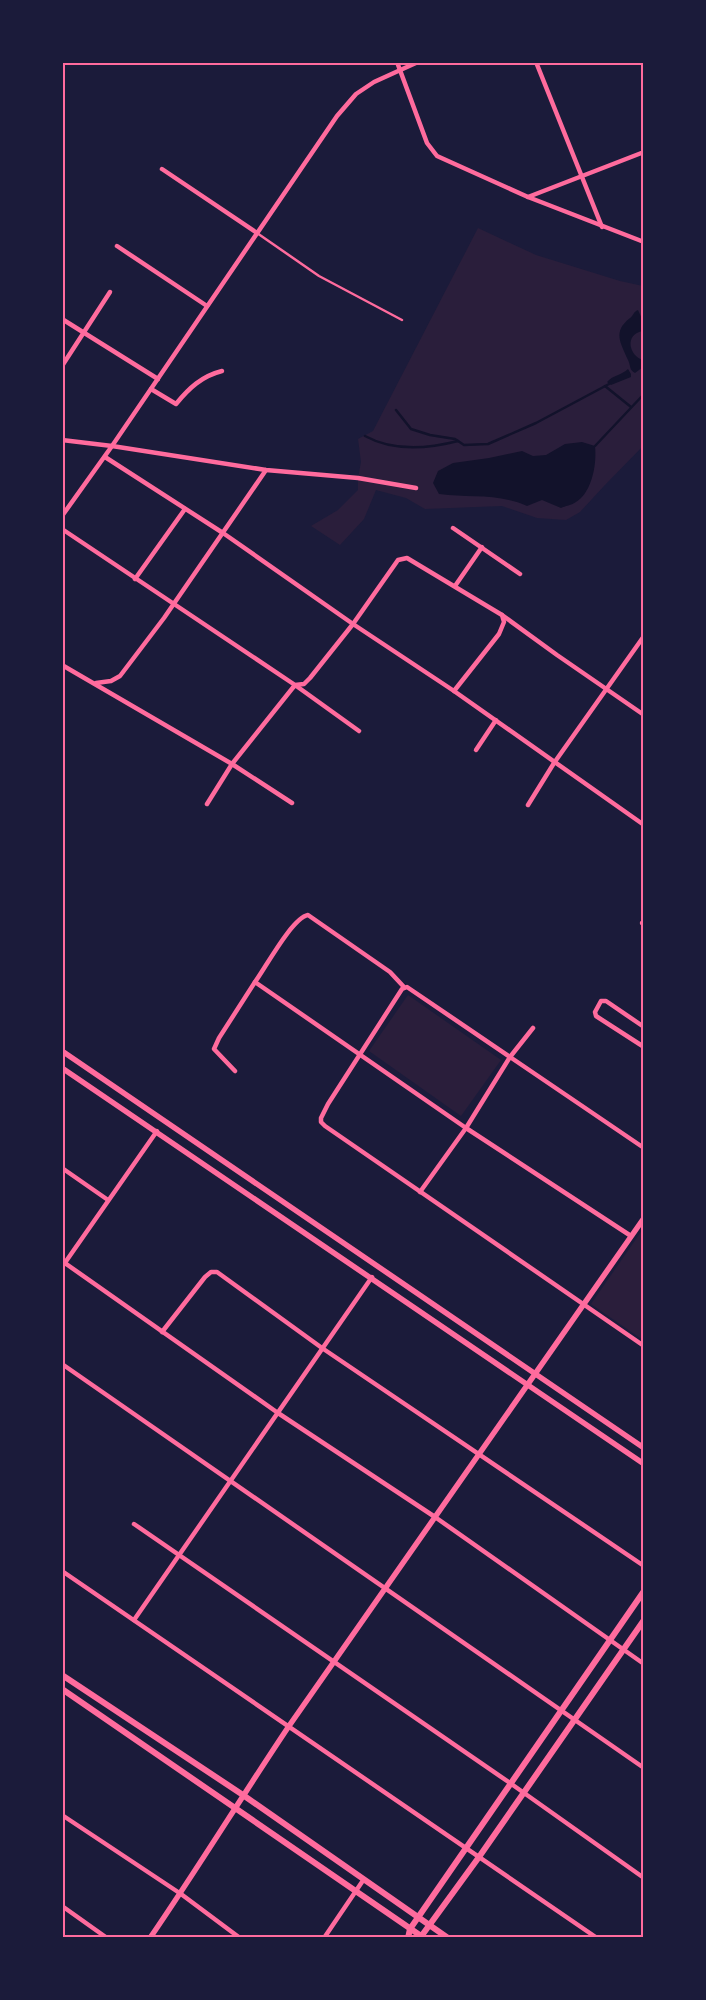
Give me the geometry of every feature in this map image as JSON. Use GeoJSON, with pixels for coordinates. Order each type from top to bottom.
{"type":"FeatureCollection","features":[{"type":"Feature","properties":{"kind":"main road"},"geometry":{"type":"LineString","coordinates":[[408,1938],[410,1929],[418,1917],[644,1591]]}},
{"type":"Feature","properties":{"kind":"main road"},"geometry":{"type":"LineString","coordinates":[[62,1689],[422,1937],[644,1620]]}},
{"type":"Feature","properties":{"kind":"main road"},"geometry":{"type":"LineString","coordinates":[[62,1675],[243,1795],[448,1938]]}},
{"type":"Feature","properties":{"kind":"street"},"geometry":{"type":"LineString","coordinates":[[397,62],[427,142],[437,156],[528,197],[644,242]]}},
{"type":"Feature","properties":{"kind":"street"},"geometry":{"type":"LineString","coordinates":[[62,516],[105,457],[337,116],[356,94],[374,82],[418,62]]}},
{"type":"Feature","properties":{"kind":"street"},"geometry":{"type":"LineString","coordinates":[[536,62],[602,227]]}},
{"type":"Feature","properties":{"kind":"street"},"geometry":{"type":"LineString","coordinates":[[528,197],[644,152]]}},
{"type":"Feature","properties":{"kind":"street"},"geometry":{"type":"LineString","coordinates":[[162,169],[257,233]]}},
{"type":"Feature","properties":{"kind":"street"},"geometry":{"type":"LineString","coordinates":[[117,246],[207,306]]}},
{"type":"Feature","properties":{"kind":"street"},"geometry":{"type":"LineString","coordinates":[[62,366],[110,292]]}},
{"type":"Feature","properties":{"kind":"street"},"geometry":{"type":"LineString","coordinates":[[62,319],[158,379]]}},
{"type":"Feature","properties":{"kind":"street"},"geometry":{"type":"LineString","coordinates":[[151,389],[176,404],[205,376],[222,371]]}},
{"type":"Feature","properties":{"kind":"street"},"geometry":{"type":"LineString","coordinates":[[62,440],[266,470],[358,478],[416,488]]}},
{"type":"Feature","properties":{"kind":"street"},"geometry":{"type":"LineString","coordinates":[[105,457],[222,533],[454,691],[644,825]]}},
{"type":"Feature","properties":{"kind":"street"},"geometry":{"type":"LineString","coordinates":[[96,683],[111,681],[120,676],[173,605],[266,470]]}},
{"type":"Feature","properties":{"kind":"street"},"geometry":{"type":"LineString","coordinates":[[135,579],[185,509]]}},
{"type":"Feature","properties":{"kind":"street"},"geometry":{"type":"LineString","coordinates":[[454,528],[520,574]]}},
{"type":"Feature","properties":{"kind":"street"},"geometry":{"type":"LineString","coordinates":[[62,529],[295,685],[359,731]]}},
{"type":"Feature","properties":{"kind":"street"},"geometry":{"type":"LineString","coordinates":[[455,586],[482,547]]}},
{"type":"Feature","properties":{"kind":"street"},"geometry":{"type":"LineString","coordinates":[[206,804],[232,764],[295,685],[304,684],[310,678],[353,624],[398,560],[407,558],[502,615],[644,715]]}},
{"type":"Feature","properties":{"kind":"street"},"geometry":{"type":"LineString","coordinates":[[454,691],[499,634],[504,622],[502,615]]}},
{"type":"Feature","properties":{"kind":"street"},"geometry":{"type":"LineString","coordinates":[[528,805],[554,763],[644,636]]}},
{"type":"Feature","properties":{"kind":"street"},"geometry":{"type":"LineString","coordinates":[[62,665],[96,683],[182,736],[232,764],[292,803]]}},
{"type":"Feature","properties":{"kind":"street"},"geometry":{"type":"LineString","coordinates":[[476,750],[496,720]]}},
{"type":"Feature","properties":{"kind":"street"},"geometry":{"type":"LineString","coordinates":[[235,1071],[214,1049],[219,1038],[292,928],[303,916],[308,915],[390,972],[404,987],[410,988],[644,1148]]}},
{"type":"Feature","properties":{"kind":"street"},"geometry":{"type":"LineString","coordinates":[[255,982],[466,1128],[631,1236]]}},
{"type":"Feature","properties":{"kind":"street"},"geometry":{"type":"LineString","coordinates":[[404,987],[328,1104],[321,1122],[644,1346]]}},
{"type":"Feature","properties":{"kind":"street"},"geometry":{"type":"LineString","coordinates":[[644,1027],[606,1001],[601,1001],[595,1012],[596,1016],[644,1048]]}},
{"type":"Feature","properties":{"kind":"street"},"geometry":{"type":"LineString","coordinates":[[420,1192],[466,1128],[510,1057],[532,1028]]}},
{"type":"Feature","properties":{"kind":"street"},"geometry":{"type":"LineString","coordinates":[[62,1051],[644,1448]]}},
{"type":"Feature","properties":{"kind":"street"},"geometry":{"type":"LineString","coordinates":[[62,1068],[528,1383],[644,1464]]}},
{"type":"Feature","properties":{"kind":"street"},"geometry":{"type":"LineString","coordinates":[[157,1131],[63,1264],[278,1413],[435,1517],[644,1664]]}},
{"type":"Feature","properties":{"kind":"street"},"geometry":{"type":"LineString","coordinates":[[62,1168],[108,1200]]}},
{"type":"Feature","properties":{"kind":"street"},"geometry":{"type":"LineString","coordinates":[[150,1938],[289,1726],[644,1218]]}},
{"type":"Feature","properties":{"kind":"street"},"geometry":{"type":"LineString","coordinates":[[162,1332],[205,1277],[211,1272],[217,1272],[322,1348],[644,1566]]}},
{"type":"Feature","properties":{"kind":"street"},"geometry":{"type":"LineString","coordinates":[[134,1620],[372,1277]]}},
{"type":"Feature","properties":{"kind":"street"},"geometry":{"type":"LineString","coordinates":[[410,1304],[419,1293]]}},
{"type":"Feature","properties":{"kind":"street"},"geometry":{"type":"LineString","coordinates":[[62,1364],[644,1768]]}},
{"type":"Feature","properties":{"kind":"street"},"geometry":{"type":"LineString","coordinates":[[134,1524],[523,1792],[644,1878]]}},
{"type":"Feature","properties":{"kind":"street"},"geometry":{"type":"LineString","coordinates":[[62,1571],[597,1938]]}},
{"type":"Feature","properties":{"kind":"street"},"geometry":{"type":"LineString","coordinates":[[62,1815],[180,1894],[240,1938]]}},
{"type":"Feature","properties":{"kind":"street"},"geometry":{"type":"LineString","coordinates":[[324,1938],[364,1879]]}},
{"type":"Feature","properties":{"kind":"street"},"geometry":{"type":"LineString","coordinates":[[62,1906],[107,1938]]}},
{"type":"Feature","properties":{"kind":"lane"},"geometry":{"type":"LineString","coordinates":[[257,233],[319,276],[402,320]]}},
{"type":"Feature","properties":{"kind":"shaded area"},"geometry":{"type":"Polygon","coordinates":[[[478,228],[536,255],[620,281],[643,286],[643,446],[580,512],[566,520],[537,518],[502,506],[425,509],[406,498],[376,490],[364,519],[340,545],[311,526],[338,510],[358,490],[361,462],[358,439],[373,431],[478,228]]]}},
{"type":"Feature","properties":{"kind":"shaded area"},"geometry":{"type":"Polygon","coordinates":[[[638,310],[643,321],[643,331],[633,336],[631,345],[634,354],[643,360],[643,367],[635,373],[631,369],[623,348],[620,333],[624,323],[638,310]]]}},
{"type":"Feature","properties":{"kind":"shaded area"},"geometry":{"type":"Polygon","coordinates":[[[628,369],[631,377],[611,385],[607,382],[623,373],[628,369]]]}},
{"type":"Feature","properties":{"kind":"shaded area"},"geometry":{"type":"Polygon","coordinates":[[[582,442],[595,446],[594,469],[590,485],[586,492],[574,503],[561,508],[542,500],[527,506],[506,499],[439,494],[433,483],[438,471],[453,463],[522,451],[533,456],[546,455],[565,444],[582,442]]]}},
{"type":"Feature","properties":{"kind":"shaded area"},"geometry":{"type":"Polygon","coordinates":[[[408,995],[501,1060],[461,1116],[369,1051],[408,995]]]}},
{"type":"Feature","properties":{"kind":"shaded area"},"geometry":{"type":"Polygon","coordinates":[[[643,1229],[643,1340],[591,1304],[643,1229]]]}},
{"type":"Feature","properties":{"kind":"waterway"},"geometry":{"type":"LineString","coordinates":[[396,410],[411,429],[430,435],[455,439],[464,445],[488,444],[536,423],[609,384]]}},
{"type":"Feature","properties":{"kind":"waterway"},"geometry":{"type":"LineString","coordinates":[[605,386],[631,407]]}},
{"type":"Feature","properties":{"kind":"waterway"},"geometry":{"type":"LineString","coordinates":[[595,446],[644,394]]}},
{"type":"Feature","properties":{"kind":"waterway"},"geometry":{"type":"LineString","coordinates":[[365,436],[387,445],[411,448],[458,441]]}}]}
